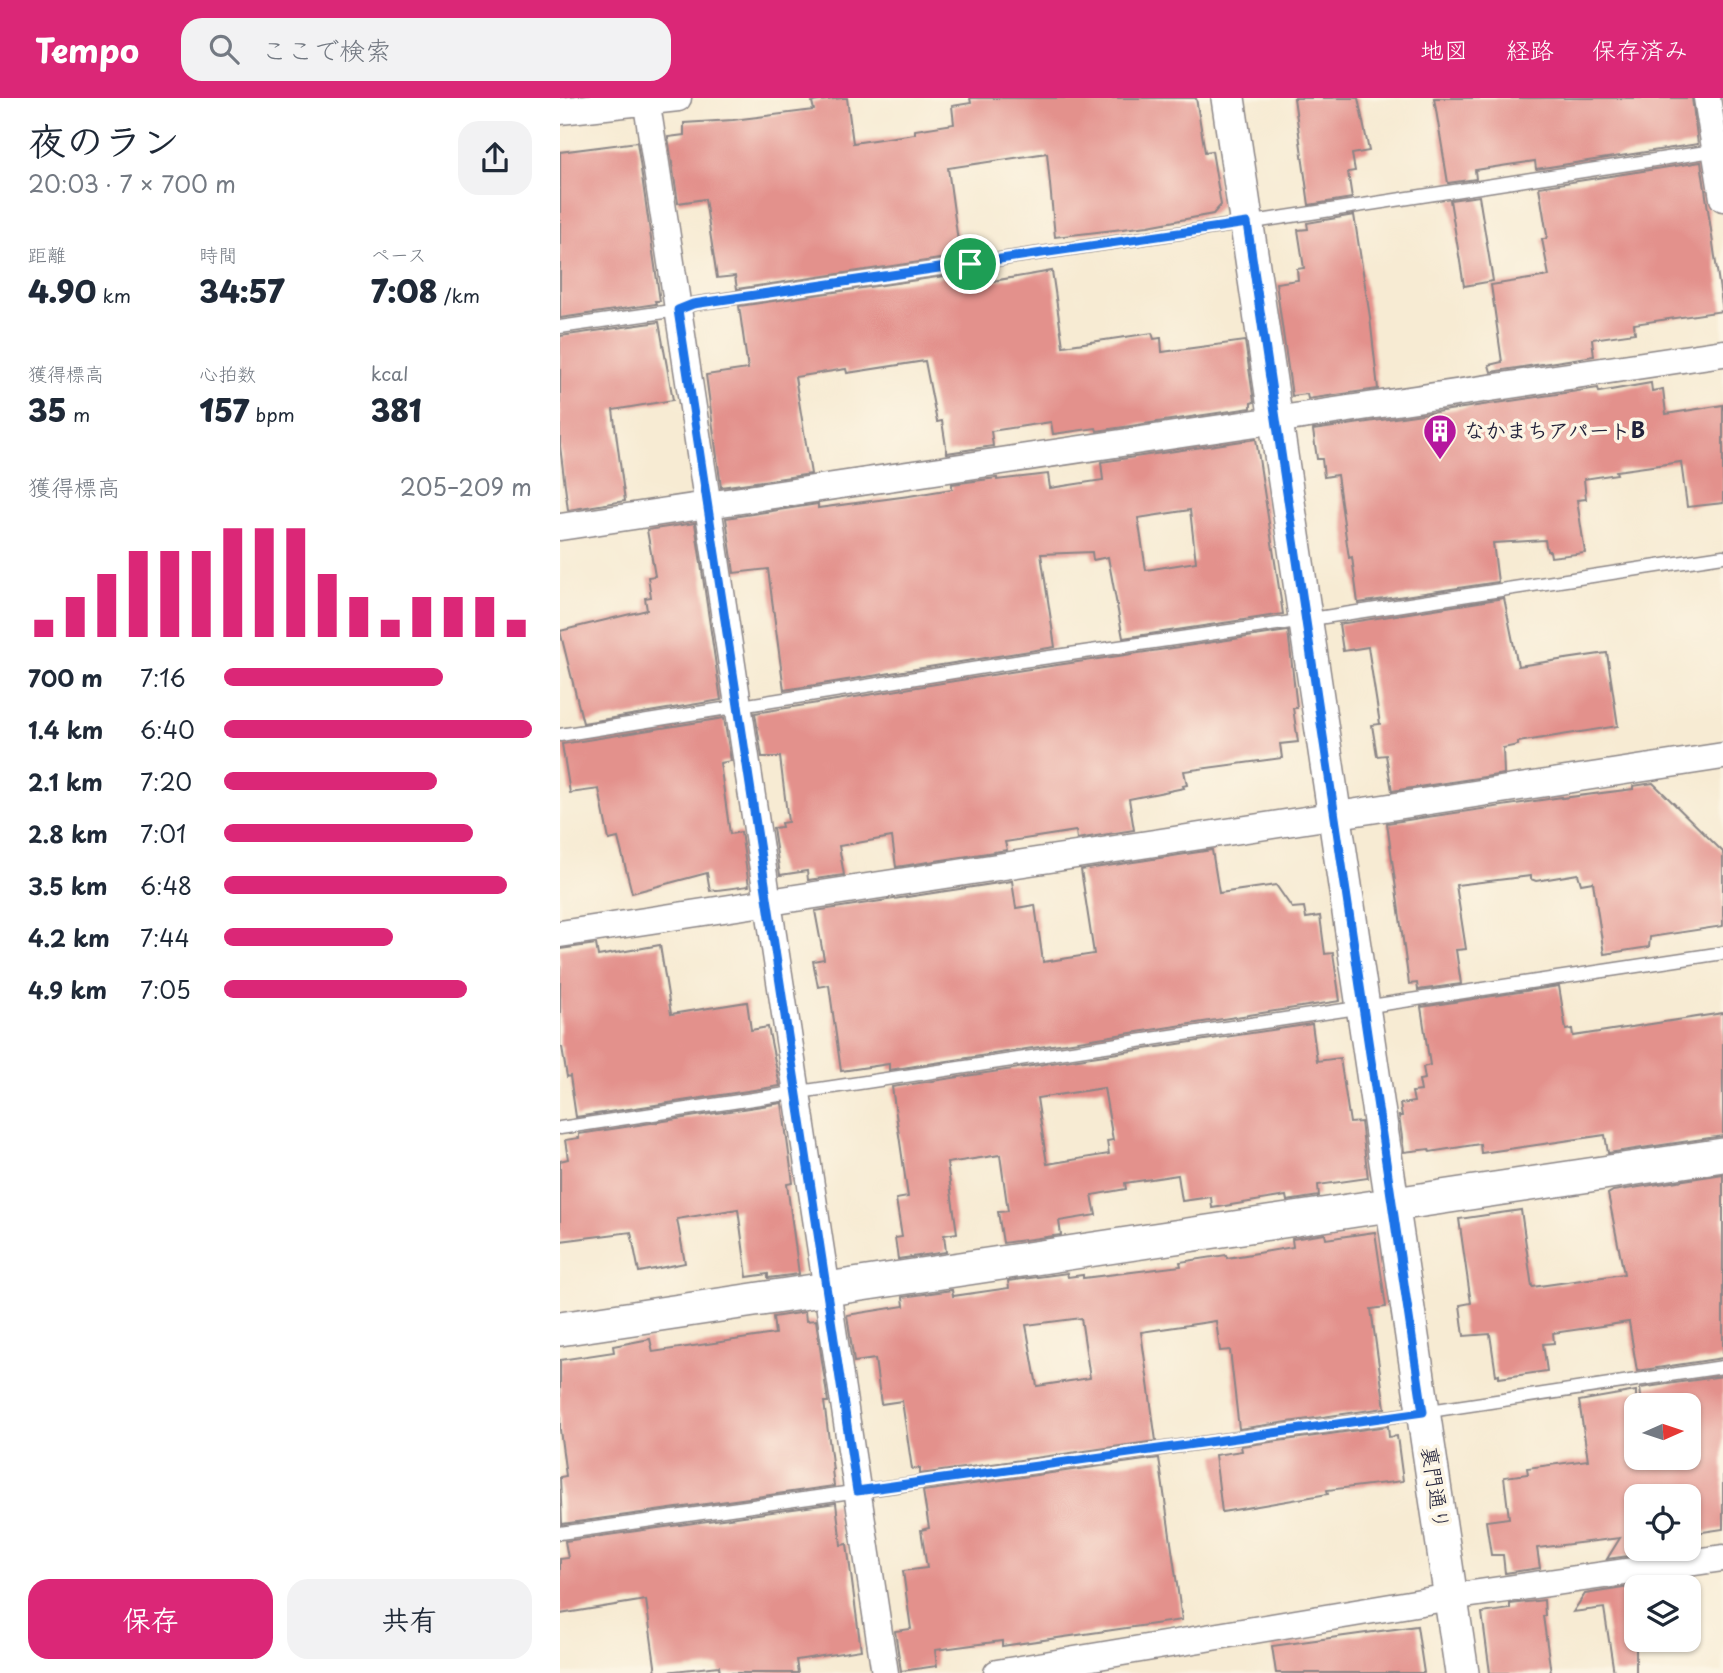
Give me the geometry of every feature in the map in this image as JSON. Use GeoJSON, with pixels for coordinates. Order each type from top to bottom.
{"type":"FeatureCollection","features":[{"type":"Feature","properties":{"kind":"street"},"geometry":{"type":"LineString","coordinates":[[560,111],[678,98]]}},
{"type":"Feature","properties":{"kind":"street","name":"裏門通り"},"geometry":{"type":"LineString","coordinates":[[1228,98],[1462,1673]]}},
{"type":"Feature","properties":{"kind":"street"},"geometry":{"type":"LineString","coordinates":[[1707,98],[1719,150],[1723,198]]}},
{"type":"Feature","properties":{"kind":"street"},"geometry":{"type":"LineString","coordinates":[[646,100],[884,1673]]}},
{"type":"Feature","properties":{"kind":"street"},"geometry":{"type":"LineString","coordinates":[[560,527],[1723,353]]}},
{"type":"Feature","properties":{"kind":"street"},"geometry":{"type":"LineString","coordinates":[[560,934],[1723,756]]}},
{"type":"Feature","properties":{"kind":"street"},"geometry":{"type":"LineString","coordinates":[[560,1329],[1723,1155]]}},
{"type":"Feature","properties":{"kind":"street"},"geometry":{"type":"LineString","coordinates":[[997,1673],[1451,1597],[1723,1558]]}},
{"type":"Feature","properties":{"kind":"lane"},"geometry":{"type":"LineString","coordinates":[[560,327],[678,310],[693,304],[1247,223],[1719,150]]}},
{"type":"Feature","properties":{"kind":"lane"},"geometry":{"type":"LineString","coordinates":[[560,734],[1022,661],[1723,556]]}},
{"type":"Feature","properties":{"kind":"lane"},"geometry":{"type":"LineString","coordinates":[[560,1128],[1723,953]]}},
{"type":"Feature","properties":{"kind":"lane"},"geometry":{"type":"LineString","coordinates":[[560,1533],[1423,1412],[1723,1367]]}},
{"type":"Feature","properties":{"kind":"building"},"geometry":{"type":"Polygon","coordinates":[[[847,98],[853,143],[915,134],[915,130],[954,124],[952,106],[971,103],[970,98],[1196,98],[1205,152],[1212,151],[1221,205],[1213,214],[1148,226],[1055,237],[1047,153],[948,168],[960,256],[737,289],[735,276],[717,278],[705,199],[678,203],[668,137],[684,135],[684,123],[814,110],[812,102],[847,98]]]}},
{"type":"Feature","properties":{"kind":"building"},"geometry":{"type":"Polygon","coordinates":[[[1294,98],[1358,98],[1369,151],[1352,154],[1355,171],[1348,172],[1352,198],[1309,205],[1294,98]]]}},
{"type":"Feature","properties":{"kind":"building"},"geometry":{"type":"Polygon","coordinates":[[[1434,98],[1692,98],[1698,144],[1536,169],[1535,161],[1475,170],[1476,179],[1448,183],[1434,98]]]}},
{"type":"Feature","properties":{"kind":"building"},"geometry":{"type":"Polygon","coordinates":[[[637,142],[660,301],[655,301],[656,304],[560,318],[560,152],[637,142]]]}},
{"type":"Feature","properties":{"kind":"building"},"geometry":{"type":"Polygon","coordinates":[[[1701,162],[1723,311],[1634,324],[1635,333],[1592,339],[1594,356],[1491,372],[1489,365],[1502,362],[1491,285],[1549,276],[1542,239],[1546,239],[1547,235],[1539,187],[1701,162]]]}},
{"type":"Feature","properties":{"kind":"building"},"geometry":{"type":"Polygon","coordinates":[[[1479,196],[1493,281],[1464,286],[1450,200],[1479,196]]]}},
{"type":"Feature","properties":{"kind":"building"},"geometry":{"type":"Polygon","coordinates":[[[1354,215],[1378,389],[1308,399],[1307,394],[1292,396],[1276,283],[1298,280],[1297,269],[1304,268],[1298,230],[1308,229],[1307,223],[1354,215]]]}},
{"type":"Feature","properties":{"kind":"building"},"geometry":{"type":"Polygon","coordinates":[[[1052,271],[1063,346],[1152,333],[1154,339],[1161,338],[1162,352],[1245,341],[1254,402],[1251,403],[1251,408],[1097,431],[1096,428],[1053,434],[1051,422],[991,431],[993,446],[947,453],[942,421],[937,422],[925,361],[847,373],[846,369],[795,377],[811,474],[721,487],[706,375],[748,369],[739,306],[965,273],[968,274],[969,285],[1052,271]]]}},
{"type":"Feature","properties":{"kind":"building"},"geometry":{"type":"Polygon","coordinates":[[[659,322],[673,400],[613,410],[625,501],[568,510],[560,446],[560,336],[659,322]]]}},
{"type":"Feature","properties":{"kind":"building"},"geometry":{"type":"Polygon","coordinates":[[[1651,383],[1652,391],[1663,389],[1666,414],[1723,405],[1723,503],[1687,507],[1681,462],[1616,471],[1617,474],[1584,479],[1586,499],[1577,500],[1585,553],[1551,557],[1545,540],[1493,543],[1498,582],[1358,603],[1337,475],[1324,477],[1322,459],[1317,459],[1313,430],[1598,388],[1599,392],[1651,383]]]}},
{"type":"Feature","properties":{"kind":"building"},"geometry":{"type":"Polygon","coordinates":[[[1256,439],[1283,614],[1123,638],[1108,557],[1093,560],[1092,552],[1041,554],[1055,647],[784,690],[768,569],[734,573],[726,518],[818,504],[818,508],[909,496],[952,489],[952,484],[997,478],[1048,474],[1050,488],[1103,480],[1101,462],[1256,439]],[[1190,510],[1138,518],[1146,570],[1196,562],[1190,510]]]}},
{"type":"Feature","properties":{"kind":"building"},"geometry":{"type":"Polygon","coordinates":[[[695,523],[721,700],[583,723],[560,631],[647,610],[645,598],[651,597],[648,577],[655,576],[647,530],[695,523]]]}},
{"type":"Feature","properties":{"kind":"building"},"geometry":{"type":"Polygon","coordinates":[[[1504,598],[1518,666],[1607,653],[1618,726],[1518,742],[1518,745],[1503,748],[1504,774],[1392,791],[1386,755],[1377,756],[1372,725],[1380,724],[1368,647],[1343,651],[1339,624],[1504,598]]]}},
{"type":"Feature","properties":{"kind":"building"},"geometry":{"type":"Polygon","coordinates":[[[1288,631],[1298,742],[1280,744],[1282,758],[1184,771],[1187,785],[1183,786],[1184,788],[1129,799],[1134,830],[1077,839],[1076,831],[1005,842],[1007,850],[896,867],[892,837],[839,846],[844,875],[808,880],[807,871],[780,875],[773,828],[782,827],[781,823],[788,822],[780,757],[762,757],[755,713],[1288,631]]]}},
{"type":"Feature","properties":{"kind":"building"},"geometry":{"type":"Polygon","coordinates":[[[724,718],[731,761],[720,763],[730,834],[741,832],[749,886],[710,891],[707,873],[632,893],[618,838],[609,840],[599,789],[570,793],[562,744],[724,718]]]}},
{"type":"Feature","properties":{"kind":"building"},"geometry":{"type":"Polygon","coordinates":[[[1653,783],[1723,852],[1723,926],[1650,937],[1649,947],[1604,954],[1593,882],[1581,884],[1578,874],[1536,881],[1531,879],[1531,876],[1456,885],[1466,949],[1456,950],[1461,984],[1418,990],[1417,983],[1409,984],[1387,823],[1633,789],[1633,786],[1653,783]]]}},
{"type":"Feature","properties":{"kind":"building"},"geometry":{"type":"Polygon","coordinates":[[[1212,850],[1219,893],[1276,885],[1292,908],[1304,907],[1306,918],[1320,916],[1325,954],[1333,953],[1340,1001],[889,1070],[889,1064],[841,1071],[829,985],[818,987],[813,961],[824,959],[815,911],[1012,881],[1016,908],[1035,905],[1043,962],[1094,954],[1081,870],[1212,850]]]}},
{"type":"Feature","properties":{"kind":"building"},"geometry":{"type":"Polygon","coordinates":[[[596,944],[598,956],[660,945],[671,1014],[747,1002],[751,1030],[768,1027],[780,1086],[576,1117],[570,1076],[567,1077],[560,1047],[560,949],[596,944]]]}},
{"type":"Feature","properties":{"kind":"building"},"geometry":{"type":"Polygon","coordinates":[[[1559,986],[1566,1030],[1572,1029],[1573,1036],[1723,1013],[1723,1136],[1608,1153],[1605,1135],[1481,1153],[1480,1144],[1430,1152],[1429,1149],[1404,1152],[1400,1104],[1414,1102],[1412,1092],[1421,1091],[1419,1080],[1425,1079],[1423,1067],[1430,1065],[1421,1007],[1559,986]]]}},
{"type":"Feature","properties":{"kind":"building"},"geometry":{"type":"Polygon","coordinates":[[[1312,1024],[1317,1061],[1340,1058],[1350,1123],[1361,1122],[1368,1178],[1318,1185],[1319,1196],[1287,1201],[1286,1196],[1212,1208],[1211,1197],[1182,1201],[1178,1175],[1125,1183],[1126,1189],[1092,1195],[1096,1215],[1059,1221],[1061,1235],[1003,1243],[998,1212],[1008,1211],[1000,1155],[947,1163],[957,1233],[944,1235],[946,1252],[898,1259],[895,1238],[902,1237],[896,1199],[908,1197],[892,1087],[1312,1024]],[[1104,1088],[1037,1098],[1047,1164],[1109,1154],[1107,1141],[1113,1140],[1104,1088]]]}},
{"type":"Feature","properties":{"kind":"building"},"geometry":{"type":"Polygon","coordinates":[[[782,1103],[793,1183],[787,1184],[799,1274],[768,1278],[768,1274],[747,1277],[738,1209],[677,1219],[685,1263],[639,1272],[631,1232],[560,1241],[560,1161],[568,1159],[565,1140],[579,1138],[579,1134],[782,1103]]]}},
{"type":"Feature","properties":{"kind":"building"},"geometry":{"type":"Polygon","coordinates":[[[1723,1174],[1723,1358],[1637,1371],[1629,1322],[1553,1333],[1554,1343],[1543,1344],[1547,1371],[1499,1378],[1499,1374],[1496,1375],[1490,1334],[1464,1336],[1460,1305],[1471,1303],[1459,1219],[1521,1210],[1532,1287],[1624,1274],[1608,1194],[1723,1174]]]}},
{"type":"Feature","properties":{"kind":"building"},"geometry":{"type":"Polygon","coordinates":[[[1375,1232],[1386,1307],[1371,1309],[1385,1408],[1239,1429],[1230,1350],[1220,1351],[1216,1321],[1141,1332],[1156,1441],[920,1474],[920,1468],[912,1469],[902,1401],[881,1404],[875,1359],[854,1362],[847,1315],[904,1306],[903,1297],[952,1290],[953,1296],[1009,1288],[1008,1281],[1067,1273],[1068,1277],[1083,1275],[1083,1278],[1181,1266],[1180,1262],[1226,1255],[1227,1258],[1293,1247],[1292,1239],[1325,1234],[1326,1239],[1375,1232]],[[1081,1318],[1026,1325],[1037,1386],[1090,1378],[1081,1318]]]}},
{"type":"Feature","properties":{"kind":"building"},"geometry":{"type":"Polygon","coordinates":[[[805,1312],[806,1321],[816,1320],[828,1402],[824,1402],[834,1486],[562,1524],[560,1477],[566,1476],[560,1430],[560,1360],[614,1352],[613,1346],[650,1339],[653,1352],[775,1334],[773,1317],[805,1312]]]}},
{"type":"Feature","properties":{"kind":"building"},"geometry":{"type":"Polygon","coordinates":[[[1723,1376],[1723,1529],[1701,1532],[1701,1484],[1624,1484],[1624,1557],[1607,1559],[1620,1538],[1537,1548],[1540,1568],[1505,1573],[1503,1555],[1491,1555],[1486,1521],[1509,1518],[1504,1477],[1528,1474],[1527,1468],[1588,1460],[1579,1401],[1624,1393],[1624,1470],[1701,1470],[1701,1393],[1641,1393],[1640,1388],[1723,1376]]]}},
{"type":"Feature","properties":{"kind":"building"},"geometry":{"type":"Polygon","coordinates":[[[1388,1426],[1389,1437],[1397,1436],[1403,1481],[1327,1490],[1328,1494],[1222,1512],[1215,1455],[1242,1451],[1241,1446],[1388,1426]]]}},
{"type":"Feature","properties":{"kind":"building"},"geometry":{"type":"Polygon","coordinates":[[[1159,1458],[1182,1620],[1002,1646],[1002,1641],[935,1650],[937,1666],[901,1671],[895,1631],[911,1629],[903,1571],[927,1568],[921,1530],[929,1528],[923,1491],[1159,1458]]]}},
{"type":"Feature","properties":{"kind":"building"},"geometry":{"type":"Polygon","coordinates":[[[836,1503],[841,1545],[847,1544],[861,1650],[796,1660],[798,1673],[720,1673],[719,1666],[656,1673],[646,1600],[560,1614],[560,1559],[568,1558],[565,1541],[836,1503]]]}},
{"type":"Feature","properties":{"kind":"building"},"geometry":{"type":"Polygon","coordinates":[[[1624,1588],[1624,1652],[1636,1652],[1636,1673],[1614,1673],[1604,1608],[1573,1612],[1585,1594],[1624,1588]]]}},
{"type":"Feature","properties":{"kind":"building"},"geometry":{"type":"Polygon","coordinates":[[[1544,1600],[1543,1616],[1551,1673],[1490,1673],[1482,1613],[1510,1609],[1510,1604],[1544,1600]]]}},
{"type":"Feature","properties":{"kind":"building"},"geometry":{"type":"Polygon","coordinates":[[[1417,1626],[1424,1673],[1276,1673],[1272,1646],[1417,1626]]]}},
{"type":"Feature","properties":{"kind":"place","name":"なかまちアパートB"},"geometry":{"type":"Point","coordinates":[1440,461]}},
{"type":"Feature","properties":{"kind":"route"},"geometry":{"type":"LineString","coordinates":[[1247,223],[1423,1412],[857,1491],[678,310],[693,304],[970,264],[1247,223]]}}]}
